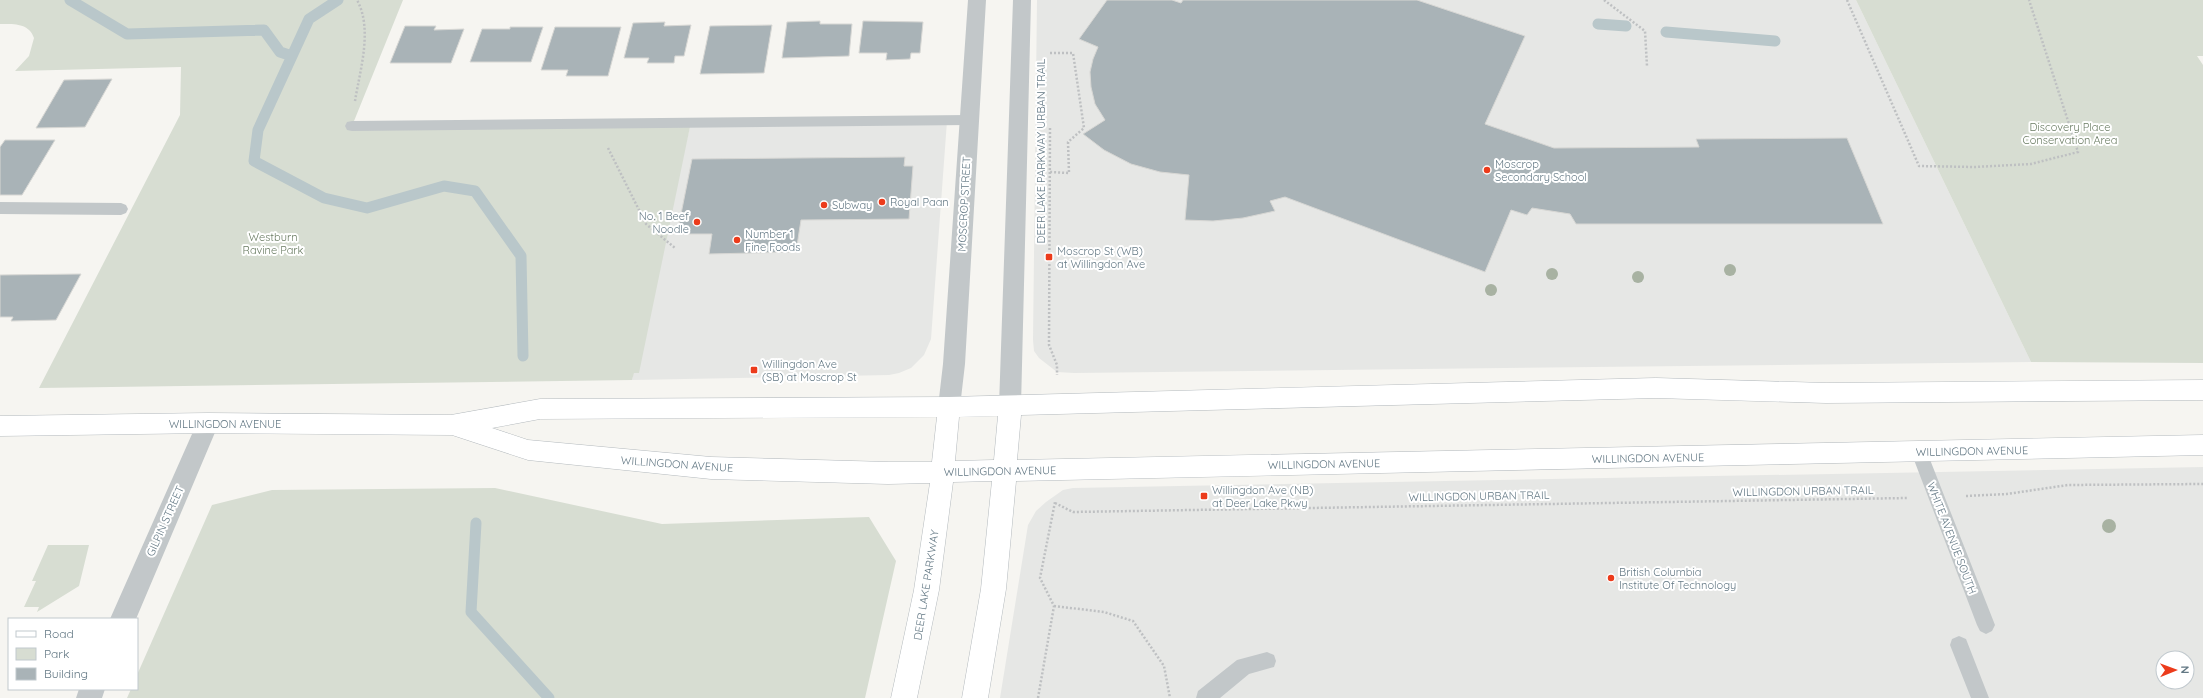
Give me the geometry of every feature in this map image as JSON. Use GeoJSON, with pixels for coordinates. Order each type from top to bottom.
{"type":"FeatureCollection","features":[{"type":"Feature","properties":{"kind":"main road","name":"WILLINGDON AVENUE"},"geometry":{"type":"LineString","coordinates":[[0,426],[451,424],[540,409],[1010,406],[1656,388],[1826,393],[2203,390]]}},
{"type":"Feature","properties":{"kind":"main road"},"geometry":{"type":"LineString","coordinates":[[975,698],[983,659],[1001,527],[1010,406]]}},
{"type":"Feature","properties":{"kind":"main road","name":"DEER LAKE PARKWAY"},"geometry":{"type":"LineString","coordinates":[[904,698],[915,655],[931,561],[943,472],[949,407]]}},
{"type":"Feature","properties":{"kind":"main road","name":"WILLINGDON AVENUE"},"geometry":{"type":"LineString","coordinates":[[451,424],[528,450],[711,468],[888,473],[2203,445]]}},
{"type":"Feature","properties":{"kind":"street","name":"MOSCROP STREET"},"geometry":{"type":"LineString","coordinates":[[949,407],[962,236],[968,120],[977,0]]}},
{"type":"Feature","properties":{"kind":"street"},"geometry":{"type":"LineString","coordinates":[[1010,406],[1022,0]]}},
{"type":"Feature","properties":{"kind":"street","name":"GILPIN STREET"},"geometry":{"type":"LineString","coordinates":[[123,618],[208,424]]}},
{"type":"Feature","properties":{"kind":"lane"},"geometry":{"type":"LineString","coordinates":[[352,126],[596,122],[968,120]]}},
{"type":"Feature","properties":{"kind":"lane"},"geometry":{"type":"LineString","coordinates":[[0,208],[121,209]]}},
{"type":"Feature","properties":{"kind":"lane","name":"WHITE AVENUE SOUTH"},"geometry":{"type":"LineString","coordinates":[[1918,452],[1986,625]]}},
{"type":"Feature","properties":{"kind":"lane"},"geometry":{"type":"LineString","coordinates":[[1959,645],[1980,698]]}},
{"type":"Feature","properties":{"kind":"lane"},"geometry":{"type":"LineString","coordinates":[[1205,698],[1244,666],[1267,661]]}},
{"type":"Feature","properties":{"kind":"path"},"geometry":{"type":"LineString","coordinates":[[352,126],[365,33],[360,4],[356,0]]}},
{"type":"Feature","properties":{"kind":"path"},"geometry":{"type":"LineString","coordinates":[[1604,0],[1645,32],[1647,66]]}},
{"type":"Feature","properties":{"kind":"path"},"geometry":{"type":"LineString","coordinates":[[1847,0],[1919,166],[1975,167],[2030,164],[2078,152],[2029,0]]}},
{"type":"Feature","properties":{"kind":"path","name":"DEER LAKE PARKWAY URBAN TRAIL"},"geometry":{"type":"LineString","coordinates":[[1050,46],[1050,53],[1073,53],[1084,128],[1068,142],[1069,172],[1050,172]]}},
{"type":"Feature","properties":{"kind":"path"},"geometry":{"type":"LineString","coordinates":[[596,122],[646,224],[674,248]]}},
{"type":"Feature","properties":{"kind":"path","name":"DEER LAKE PARKWAY URBAN TRAIL"},"geometry":{"type":"LineString","coordinates":[[1050,125],[1049,345],[1057,365],[1057,372]]}},
{"type":"Feature","properties":{"kind":"path"},"geometry":{"type":"LineString","coordinates":[[1967,496],[2007,494],[2068,485],[2203,484]]}},
{"type":"Feature","properties":{"kind":"path","name":"WILLINGDON URBAN TRAIL"},"geometry":{"type":"LineString","coordinates":[[1055,503],[1074,512],[1081,512],[1905,498]]}},
{"type":"Feature","properties":{"kind":"path"},"geometry":{"type":"LineString","coordinates":[[1038,698],[1054,606],[1040,578],[1055,499]]}},
{"type":"Feature","properties":{"kind":"path"},"geometry":{"type":"LineString","coordinates":[[1054,606],[1104,612],[1133,621],[1164,666],[1170,698]]}},
{"type":"Feature","properties":{"kind":"shaded area","name":"Moscrop Secondary School"},"geometry":{"type":"Polygon","coordinates":[[[1037,0],[1856,0],[2031,362],[1057,372],[1039,358],[1034,351],[1033,340],[1037,0]]]}},
{"type":"Feature","properties":{"kind":"shaded area"},"geometry":{"type":"Polygon","coordinates":[[[947,121],[931,339],[924,355],[911,368],[889,375],[632,380],[691,122],[947,121]]]}},
{"type":"Feature","properties":{"kind":"shaded area","name":"British Columbia Institute Of Technology"},"geometry":{"type":"Polygon","coordinates":[[[2203,467],[2203,698],[1000,698],[1028,525],[1036,511],[1063,490],[1073,488],[2203,467]]]}},
{"type":"Feature","properties":{"kind":"green space","name":"Westburn Ravine Park"},"geometry":{"type":"Polygon","coordinates":[[[0,0],[403,0],[352,126],[691,122],[639,373],[634,373],[632,380],[39,388],[180,115],[181,67],[15,71],[29,56],[34,38],[29,29],[25,27],[16,24],[0,24],[0,0]]]}},
{"type":"Feature","properties":{"kind":"green space","name":"Discovery Place Conservation Area"},"geometry":{"type":"Polygon","coordinates":[[[1856,0],[2203,0],[2203,56],[2197,56],[2203,65],[2203,363],[2031,362],[1856,0]]]}},
{"type":"Feature","properties":{"kind":"green space"},"geometry":{"type":"Polygon","coordinates":[[[495,488],[662,524],[869,517],[896,561],[865,698],[127,698],[131,690],[138,690],[138,673],[212,505],[272,490],[495,488]]]}},
{"type":"Feature","properties":{"kind":"green space"},"geometry":{"type":"Polygon","coordinates":[[[48,545],[89,545],[79,586],[37,612],[39,607],[24,607],[36,581],[32,581],[48,545]]]}},
{"type":"Feature","properties":{"kind":"building"},"geometry":{"type":"Polygon","coordinates":[[[1107,0],[1172,0],[1181,3],[1183,0],[1417,0],[1525,36],[1485,124],[1554,148],[1699,147],[1696,139],[1847,138],[1883,224],[1576,224],[1570,214],[1532,208],[1527,215],[1511,210],[1485,272],[1285,197],[1270,201],[1275,211],[1243,218],[1213,221],[1185,220],[1189,175],[1160,172],[1131,164],[1104,150],[1083,134],[1105,120],[1095,104],[1091,87],[1090,72],[1098,47],[1079,39],[1107,0]]]}},
{"type":"Feature","properties":{"kind":"building"},"geometry":{"type":"Polygon","coordinates":[[[820,21],[820,24],[852,24],[849,56],[782,58],[787,22],[820,21]]]}},
{"type":"Feature","properties":{"kind":"building"},"geometry":{"type":"Polygon","coordinates":[[[863,21],[923,22],[920,53],[911,53],[910,59],[886,60],[887,53],[859,53],[863,21]]]}},
{"type":"Feature","properties":{"kind":"building"},"geometry":{"type":"Polygon","coordinates":[[[665,22],[664,26],[691,25],[684,56],[675,56],[674,63],[647,63],[649,58],[624,58],[633,23],[665,22]]]}},
{"type":"Feature","properties":{"kind":"building"},"geometry":{"type":"Polygon","coordinates":[[[772,25],[764,73],[700,74],[710,26],[772,25]]]}},
{"type":"Feature","properties":{"kind":"building"},"geometry":{"type":"Polygon","coordinates":[[[405,26],[436,26],[434,30],[464,29],[451,63],[390,63],[405,26]]]}},
{"type":"Feature","properties":{"kind":"building"},"geometry":{"type":"Polygon","coordinates":[[[510,27],[543,27],[531,62],[470,62],[482,29],[510,29],[510,27]]]}},
{"type":"Feature","properties":{"kind":"building"},"geometry":{"type":"Polygon","coordinates":[[[555,27],[621,27],[608,76],[566,76],[568,70],[541,70],[555,27]]]}},
{"type":"Feature","properties":{"kind":"building"},"geometry":{"type":"Polygon","coordinates":[[[112,79],[85,127],[36,128],[64,80],[112,79]]]}},
{"type":"Feature","properties":{"kind":"building"},"geometry":{"type":"Polygon","coordinates":[[[5,140],[55,140],[22,195],[0,195],[0,147],[5,140]]]}},
{"type":"Feature","properties":{"kind":"building"},"geometry":{"type":"Polygon","coordinates":[[[905,157],[904,166],[913,166],[909,219],[801,220],[796,252],[709,254],[712,234],[677,234],[692,159],[905,157]]]}},
{"type":"Feature","properties":{"kind":"building"},"geometry":{"type":"Polygon","coordinates":[[[81,274],[56,320],[11,321],[13,317],[0,317],[0,275],[81,274]]]}},
{"type":"Feature","properties":{"kind":"waterway"},"geometry":{"type":"LineString","coordinates":[[70,0],[127,34],[264,30],[280,52],[292,56]]}},
{"type":"Feature","properties":{"kind":"waterway"},"geometry":{"type":"LineString","coordinates":[[292,56],[309,19],[338,0]]}},
{"type":"Feature","properties":{"kind":"waterway"},"geometry":{"type":"LineString","coordinates":[[1598,24],[1626,26]]}},
{"type":"Feature","properties":{"kind":"waterway"},"geometry":{"type":"LineString","coordinates":[[1666,32],[1775,41]]}},
{"type":"Feature","properties":{"kind":"waterway"},"geometry":{"type":"LineString","coordinates":[[292,56],[258,130],[254,161],[324,198],[367,208],[444,186],[475,191],[521,256],[523,356]]}},
{"type":"Feature","properties":{"kind":"waterway"},"geometry":{"type":"LineString","coordinates":[[476,523],[471,612],[549,698]]}},
{"type":"Feature","properties":{"kind":"place","name":"Moscrop Secondary School"},"geometry":{"type":"Point","coordinates":[1487,170]}},
{"type":"Feature","properties":{"kind":"place","name":"Royal Paan"},"geometry":{"type":"Point","coordinates":[882,202]}},
{"type":"Feature","properties":{"kind":"place","name":"Subway"},"geometry":{"type":"Point","coordinates":[824,205]}},
{"type":"Feature","properties":{"kind":"place","name":"No. 1 Beef Noodle"},"geometry":{"type":"Point","coordinates":[697,222]}},
{"type":"Feature","properties":{"kind":"place","name":"Number 1 Fine Foods"},"geometry":{"type":"Point","coordinates":[737,240]}},
{"type":"Feature","properties":{"kind":"place","name":"Moscrop St (WB) at Willingdon Ave"},"geometry":{"type":"Point","coordinates":[1049,257]}},
{"type":"Feature","properties":{"kind":"place","name":"Willingdon Ave (SB) at Moscrop St"},"geometry":{"type":"Point","coordinates":[754,370]}},
{"type":"Feature","properties":{"kind":"place","name":"Willingdon Ave (NB) at Deer Lake Pkwy"},"geometry":{"type":"Point","coordinates":[1204,496]}},
{"type":"Feature","properties":{"kind":"place","name":"British Columbia Institute Of Technology"},"geometry":{"type":"Point","coordinates":[1611,578]}}]}
